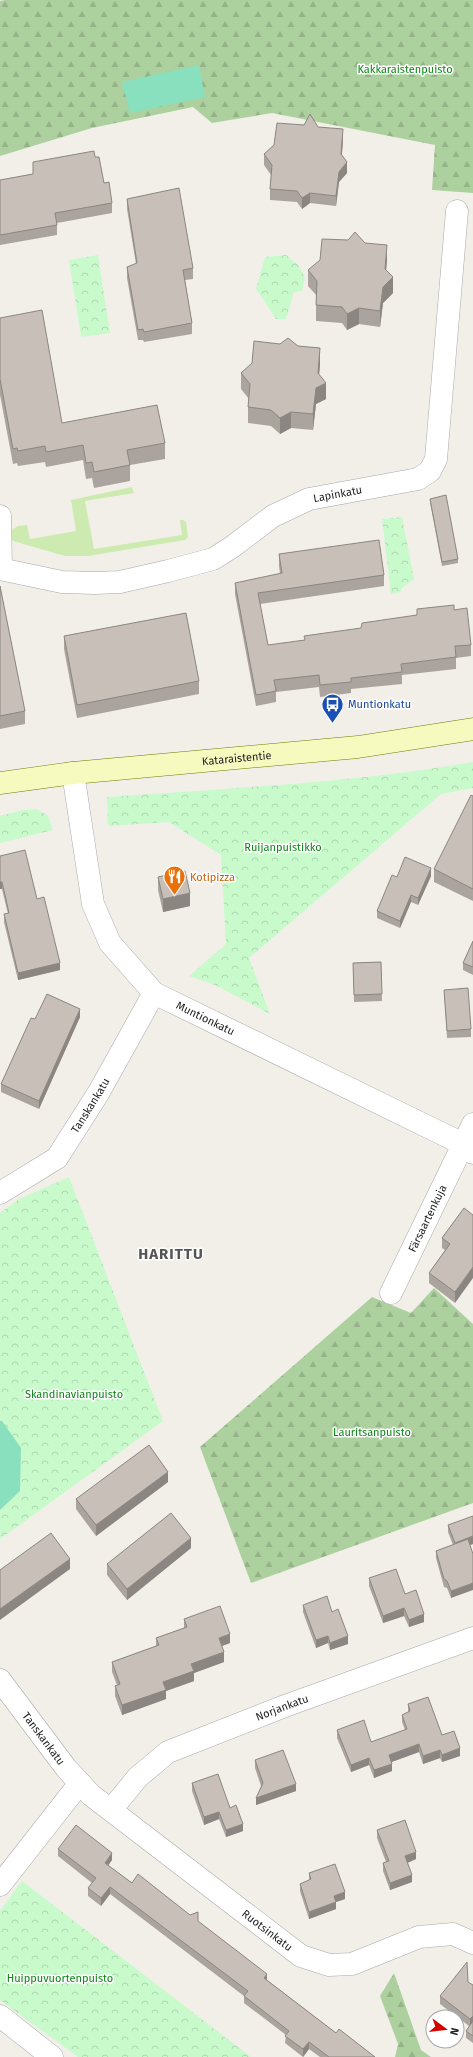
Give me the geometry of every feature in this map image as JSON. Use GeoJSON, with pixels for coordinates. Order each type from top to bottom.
{"type":"FeatureCollection","features":[{"type":"Feature","properties":{"kind":"street","name":"Lapinkatu"},"geometry":{"type":"LineString","coordinates":[[1,569],[62,582],[120,582],[213,559],[232,547],[273,516],[309,500],[414,480],[426,476],[434,466],[436,459],[457,211]]}},
{"type":"Feature","properties":{"kind":"street"},"geometry":{"type":"LineString","coordinates":[[0,516],[1,569]]}},
{"type":"Feature","properties":{"kind":"street","name":"Kataraistentie"},"geometry":{"type":"LineString","coordinates":[[0,783],[73,773],[358,747],[473,729]]}},
{"type":"Feature","properties":{"kind":"street","name":"Muntionkatu"},"geometry":{"type":"LineString","coordinates":[[73,773],[93,904],[110,943],[154,993],[468,1148]]}},
{"type":"Feature","properties":{"kind":"street","name":"Tanskankatu"},"geometry":{"type":"LineString","coordinates":[[0,1193],[57,1158],[99,1092],[154,993]]}},
{"type":"Feature","properties":{"kind":"street","name":"Färsaartenkuja"},"geometry":{"type":"LineString","coordinates":[[391,1293],[468,1148],[473,1124]]}},
{"type":"Feature","properties":{"kind":"street","name":"Norjankatu"},"geometry":{"type":"LineString","coordinates":[[110,1810],[138,1777],[168,1752],[285,1706],[473,1638]]}},
{"type":"Feature","properties":{"kind":"street","name":"Tanskankatu"},"geometry":{"type":"LineString","coordinates":[[0,1680],[66,1768],[85,1789]]}},
{"type":"Feature","properties":{"kind":"street"},"geometry":{"type":"LineString","coordinates":[[0,1886],[85,1789]]}},
{"type":"Feature","properties":{"kind":"street","name":"Ruotsinkatu"},"geometry":{"type":"LineString","coordinates":[[85,1789],[110,1810],[301,1956],[329,1964],[352,1964],[419,1937],[453,1934],[473,1943]]}},
{"type":"Feature","properties":{"kind":"street"},"geometry":{"type":"LineString","coordinates":[[0,2016],[52,2057]]}},
{"type":"Feature","properties":{"kind":"green space","name":"Kakkaraistenpuisto"},"geometry":{"type":"Polygon","coordinates":[[[473,0],[473,193],[432,190],[435,145],[272,113],[212,123],[193,107],[92,128],[0,156],[0,1],[473,0]]]}},
{"type":"Feature","properties":{"kind":"green space"},"geometry":{"type":"Polygon","coordinates":[[[199,65],[205,97],[130,113],[122,82],[199,65]]]}},
{"type":"Feature","properties":{"kind":"green space"},"geometry":{"type":"Polygon","coordinates":[[[98,255],[110,333],[81,337],[69,260],[98,255]]]}},
{"type":"Feature","properties":{"kind":"green space"},"geometry":{"type":"Polygon","coordinates":[[[286,255],[298,265],[305,277],[302,291],[294,292],[286,319],[276,319],[256,289],[265,257],[286,255]]]}},
{"type":"Feature","properties":{"kind":"green space"},"geometry":{"type":"Polygon","coordinates":[[[132,487],[134,493],[85,501],[94,549],[182,535],[180,520],[186,522],[188,537],[185,540],[88,556],[65,556],[13,541],[10,536],[13,529],[18,526],[27,525],[30,539],[76,531],[71,500],[132,487]]]}},
{"type":"Feature","properties":{"kind":"green space"},"geometry":{"type":"Polygon","coordinates":[[[402,517],[414,579],[402,588],[401,592],[391,594],[382,519],[402,517]]]}},
{"type":"Feature","properties":{"kind":"green space","name":"Ruijanpuistikko"},"geometry":{"type":"Polygon","coordinates":[[[473,762],[473,788],[441,794],[249,958],[270,1014],[215,985],[189,976],[226,944],[221,855],[169,822],[108,826],[107,797],[245,788],[336,780],[473,762]]]}},
{"type":"Feature","properties":{"kind":"green space"},"geometry":{"type":"Polygon","coordinates":[[[37,809],[48,816],[53,830],[0,843],[0,816],[23,810],[37,809]]]}},
{"type":"Feature","properties":{"kind":"green space","name":"Skandinavianpuisto"},"geometry":{"type":"Polygon","coordinates":[[[69,1177],[163,1421],[0,1539],[0,1213],[19,1199],[69,1177]]]}},
{"type":"Feature","properties":{"kind":"green space","name":"Lauritsanpuisto"},"geometry":{"type":"Polygon","coordinates":[[[434,1288],[473,1324],[473,1503],[251,1583],[200,1447],[372,1297],[411,1313],[434,1288]]]}},
{"type":"Feature","properties":{"kind":"green space"},"geometry":{"type":"Polygon","coordinates":[[[0,1421],[2,1421],[21,1448],[20,1491],[0,1510],[0,1421]]]}},
{"type":"Feature","properties":{"kind":"green space","name":"Huippuvuortenpuisto"},"geometry":{"type":"Polygon","coordinates":[[[22,1881],[251,2057],[78,2057],[0,2000],[0,1911],[22,1881]]]}},
{"type":"Feature","properties":{"kind":"green space"},"geometry":{"type":"Polygon","coordinates":[[[394,1973],[421,2050],[431,2057],[395,2057],[398,2044],[380,1996],[394,1973]]]}},
{"type":"Feature","properties":{"kind":"building"},"geometry":{"type":"Polygon","coordinates":[[[310,114],[318,127],[343,129],[341,154],[347,162],[339,172],[336,196],[310,193],[302,198],[297,191],[270,189],[272,165],[264,154],[274,145],[277,123],[304,125],[310,114]]]}},
{"type":"Feature","properties":{"kind":"building"},"geometry":{"type":"Polygon","coordinates":[[[94,151],[95,157],[99,157],[104,183],[109,182],[112,203],[55,213],[57,225],[0,235],[0,180],[33,174],[33,162],[94,151]]]}},
{"type":"Feature","properties":{"kind":"building"},"geometry":{"type":"Polygon","coordinates":[[[179,188],[193,268],[183,270],[192,323],[144,332],[143,329],[138,330],[127,267],[137,263],[127,199],[179,188]]]}},
{"type":"Feature","properties":{"kind":"building"},"geometry":{"type":"Polygon","coordinates":[[[355,232],[365,243],[387,245],[385,269],[393,277],[383,287],[380,311],[359,308],[347,314],[342,307],[316,305],[317,281],[308,270],[320,260],[322,239],[348,240],[355,232]]]}},
{"type":"Feature","properties":{"kind":"building"},"geometry":{"type":"Polygon","coordinates":[[[42,310],[62,423],[157,405],[165,443],[127,450],[130,465],[94,472],[92,462],[86,463],[83,445],[46,452],[45,446],[18,451],[17,448],[13,449],[0,379],[0,318],[42,310]]]}},
{"type":"Feature","properties":{"kind":"building"},"geometry":{"type":"Polygon","coordinates":[[[288,338],[298,346],[320,348],[318,373],[326,383],[316,388],[313,414],[291,412],[280,418],[271,410],[248,407],[250,384],[241,373],[252,363],[254,341],[280,344],[288,338]]]}},
{"type":"Feature","properties":{"kind":"building"},"geometry":{"type":"Polygon","coordinates":[[[446,495],[458,559],[442,562],[430,499],[446,495]]]}},
{"type":"Feature","properties":{"kind":"building"},"geometry":{"type":"Polygon","coordinates":[[[379,540],[384,575],[258,593],[268,645],[305,640],[304,636],[361,628],[362,623],[417,615],[417,609],[454,605],[454,610],[467,608],[471,645],[455,646],[456,657],[401,664],[402,672],[351,678],[351,682],[320,685],[319,675],[274,680],[276,691],[256,695],[235,583],[282,573],[279,554],[379,540]]]}},
{"type":"Feature","properties":{"kind":"building"},"geometry":{"type":"Polygon","coordinates":[[[0,586],[25,711],[0,716],[0,586]]]}},
{"type":"Feature","properties":{"kind":"building"},"geometry":{"type":"Polygon","coordinates":[[[186,613],[199,681],[77,705],[64,636],[186,613]]]}},
{"type":"Feature","properties":{"kind":"building"},"geometry":{"type":"Polygon","coordinates":[[[471,795],[473,796],[473,889],[434,869],[471,795]]]}},
{"type":"Feature","properties":{"kind":"building"},"geometry":{"type":"Polygon","coordinates":[[[25,850],[37,899],[44,897],[60,963],[18,973],[4,914],[9,913],[2,882],[0,882],[0,856],[25,850]]]}},
{"type":"Feature","properties":{"kind":"building"},"geometry":{"type":"Polygon","coordinates":[[[405,857],[431,868],[418,898],[411,895],[400,921],[377,911],[392,875],[397,877],[405,857]]]}},
{"type":"Feature","properties":{"kind":"building"},"geometry":{"type":"Polygon","coordinates":[[[185,871],[190,893],[163,899],[158,877],[185,871]]]}},
{"type":"Feature","properties":{"kind":"building"},"geometry":{"type":"Polygon","coordinates":[[[473,941],[473,967],[463,963],[473,941]]]}},
{"type":"Feature","properties":{"kind":"building"},"geometry":{"type":"Polygon","coordinates":[[[381,962],[382,994],[354,995],[353,963],[381,962]]]}},
{"type":"Feature","properties":{"kind":"building"},"geometry":{"type":"Polygon","coordinates":[[[468,988],[471,1029],[447,1031],[444,990],[468,988]]]}},
{"type":"Feature","properties":{"kind":"building"},"geometry":{"type":"Polygon","coordinates":[[[47,994],[80,1009],[39,1101],[1,1084],[31,1018],[35,1019],[47,994]]]}},
{"type":"Feature","properties":{"kind":"building"},"geometry":{"type":"Polygon","coordinates":[[[464,1208],[473,1215],[473,1267],[455,1292],[429,1273],[450,1244],[442,1238],[464,1208]]]}},
{"type":"Feature","properties":{"kind":"building"},"geometry":{"type":"Polygon","coordinates":[[[149,1445],[168,1472],[96,1525],[76,1499],[149,1445]]]}},
{"type":"Feature","properties":{"kind":"building"},"geometry":{"type":"Polygon","coordinates":[[[171,1513],[191,1538],[127,1589],[107,1564],[171,1513]]]}},
{"type":"Feature","properties":{"kind":"building"},"geometry":{"type":"Polygon","coordinates":[[[473,1516],[473,1536],[455,1543],[448,1525],[473,1516]]]}},
{"type":"Feature","properties":{"kind":"building"},"geometry":{"type":"Polygon","coordinates":[[[51,1533],[70,1559],[0,1609],[0,1570],[51,1533]]]}},
{"type":"Feature","properties":{"kind":"building"},"geometry":{"type":"Polygon","coordinates":[[[468,1539],[473,1554],[473,1583],[451,1591],[447,1581],[444,1579],[436,1551],[468,1539]]]}},
{"type":"Feature","properties":{"kind":"building"},"geometry":{"type":"Polygon","coordinates":[[[396,1569],[405,1594],[416,1590],[424,1614],[409,1620],[404,1608],[383,1616],[369,1578],[396,1569]]]}},
{"type":"Feature","properties":{"kind":"building"},"geometry":{"type":"Polygon","coordinates":[[[327,1596],[332,1612],[338,1609],[348,1636],[330,1643],[328,1636],[316,1640],[303,1605],[327,1596]]]}},
{"type":"Feature","properties":{"kind":"building"},"geometry":{"type":"Polygon","coordinates":[[[220,1606],[230,1634],[219,1638],[224,1652],[191,1664],[194,1671],[163,1682],[166,1690],[122,1705],[115,1686],[120,1684],[112,1662],[159,1645],[156,1638],[187,1627],[184,1619],[220,1606]]]}},
{"type":"Feature","properties":{"kind":"building"},"geometry":{"type":"Polygon","coordinates":[[[428,1697],[442,1735],[454,1731],[460,1748],[442,1755],[440,1750],[423,1756],[419,1744],[389,1755],[392,1764],[374,1770],[369,1758],[351,1765],[337,1730],[364,1720],[371,1742],[407,1729],[402,1715],[410,1711],[408,1704],[428,1697]]]}},
{"type":"Feature","properties":{"kind":"building"},"geometry":{"type":"Polygon","coordinates":[[[283,1750],[296,1784],[256,1798],[263,1783],[255,1760],[283,1750]]]}},
{"type":"Feature","properties":{"kind":"building"},"geometry":{"type":"Polygon","coordinates":[[[218,1774],[230,1808],[236,1805],[243,1824],[226,1830],[219,1812],[204,1817],[192,1783],[218,1774]]]}},
{"type":"Feature","properties":{"kind":"building"},"geometry":{"type":"Polygon","coordinates":[[[405,1820],[416,1852],[405,1856],[412,1875],[390,1883],[383,1863],[389,1861],[377,1830],[405,1820]]]}},
{"type":"Feature","properties":{"kind":"building"},"geometry":{"type":"Polygon","coordinates":[[[76,1825],[112,1853],[105,1863],[132,1883],[138,1874],[190,1915],[198,1912],[198,1921],[267,1974],[264,1978],[336,2033],[339,2029],[375,2057],[329,2057],[309,2042],[303,2049],[285,2036],[289,2031],[244,1996],[248,1991],[110,1887],[101,1898],[88,1888],[96,1878],[58,1849],[76,1825]]]}},
{"type":"Feature","properties":{"kind":"building"},"geometry":{"type":"Polygon","coordinates":[[[335,1864],[345,1892],[334,1896],[336,1902],[309,1912],[300,1884],[311,1879],[309,1873],[335,1864]]]}},
{"type":"Feature","properties":{"kind":"building"},"geometry":{"type":"Polygon","coordinates":[[[467,1962],[468,1982],[473,1985],[473,2016],[470,2019],[465,2015],[465,2009],[457,2009],[440,1996],[467,1962]]]}},
{"type":"Feature","properties":{"kind":"building"},"geometry":{"type":"Polygon","coordinates":[[[473,2021],[473,2036],[466,2031],[473,2021]]]}},
{"type":"Feature","properties":{"kind":"place","name":"Muntionkatu"},"geometry":{"type":"Point","coordinates":[333,724]}},
{"type":"Feature","properties":{"kind":"place","name":"Kotipizza"},"geometry":{"type":"Point","coordinates":[174,896]}},
{"type":"Feature","properties":{"kind":"district","name":"HARITTU"},"geometry":{"type":"Point","coordinates":[171,1254]}}]}
